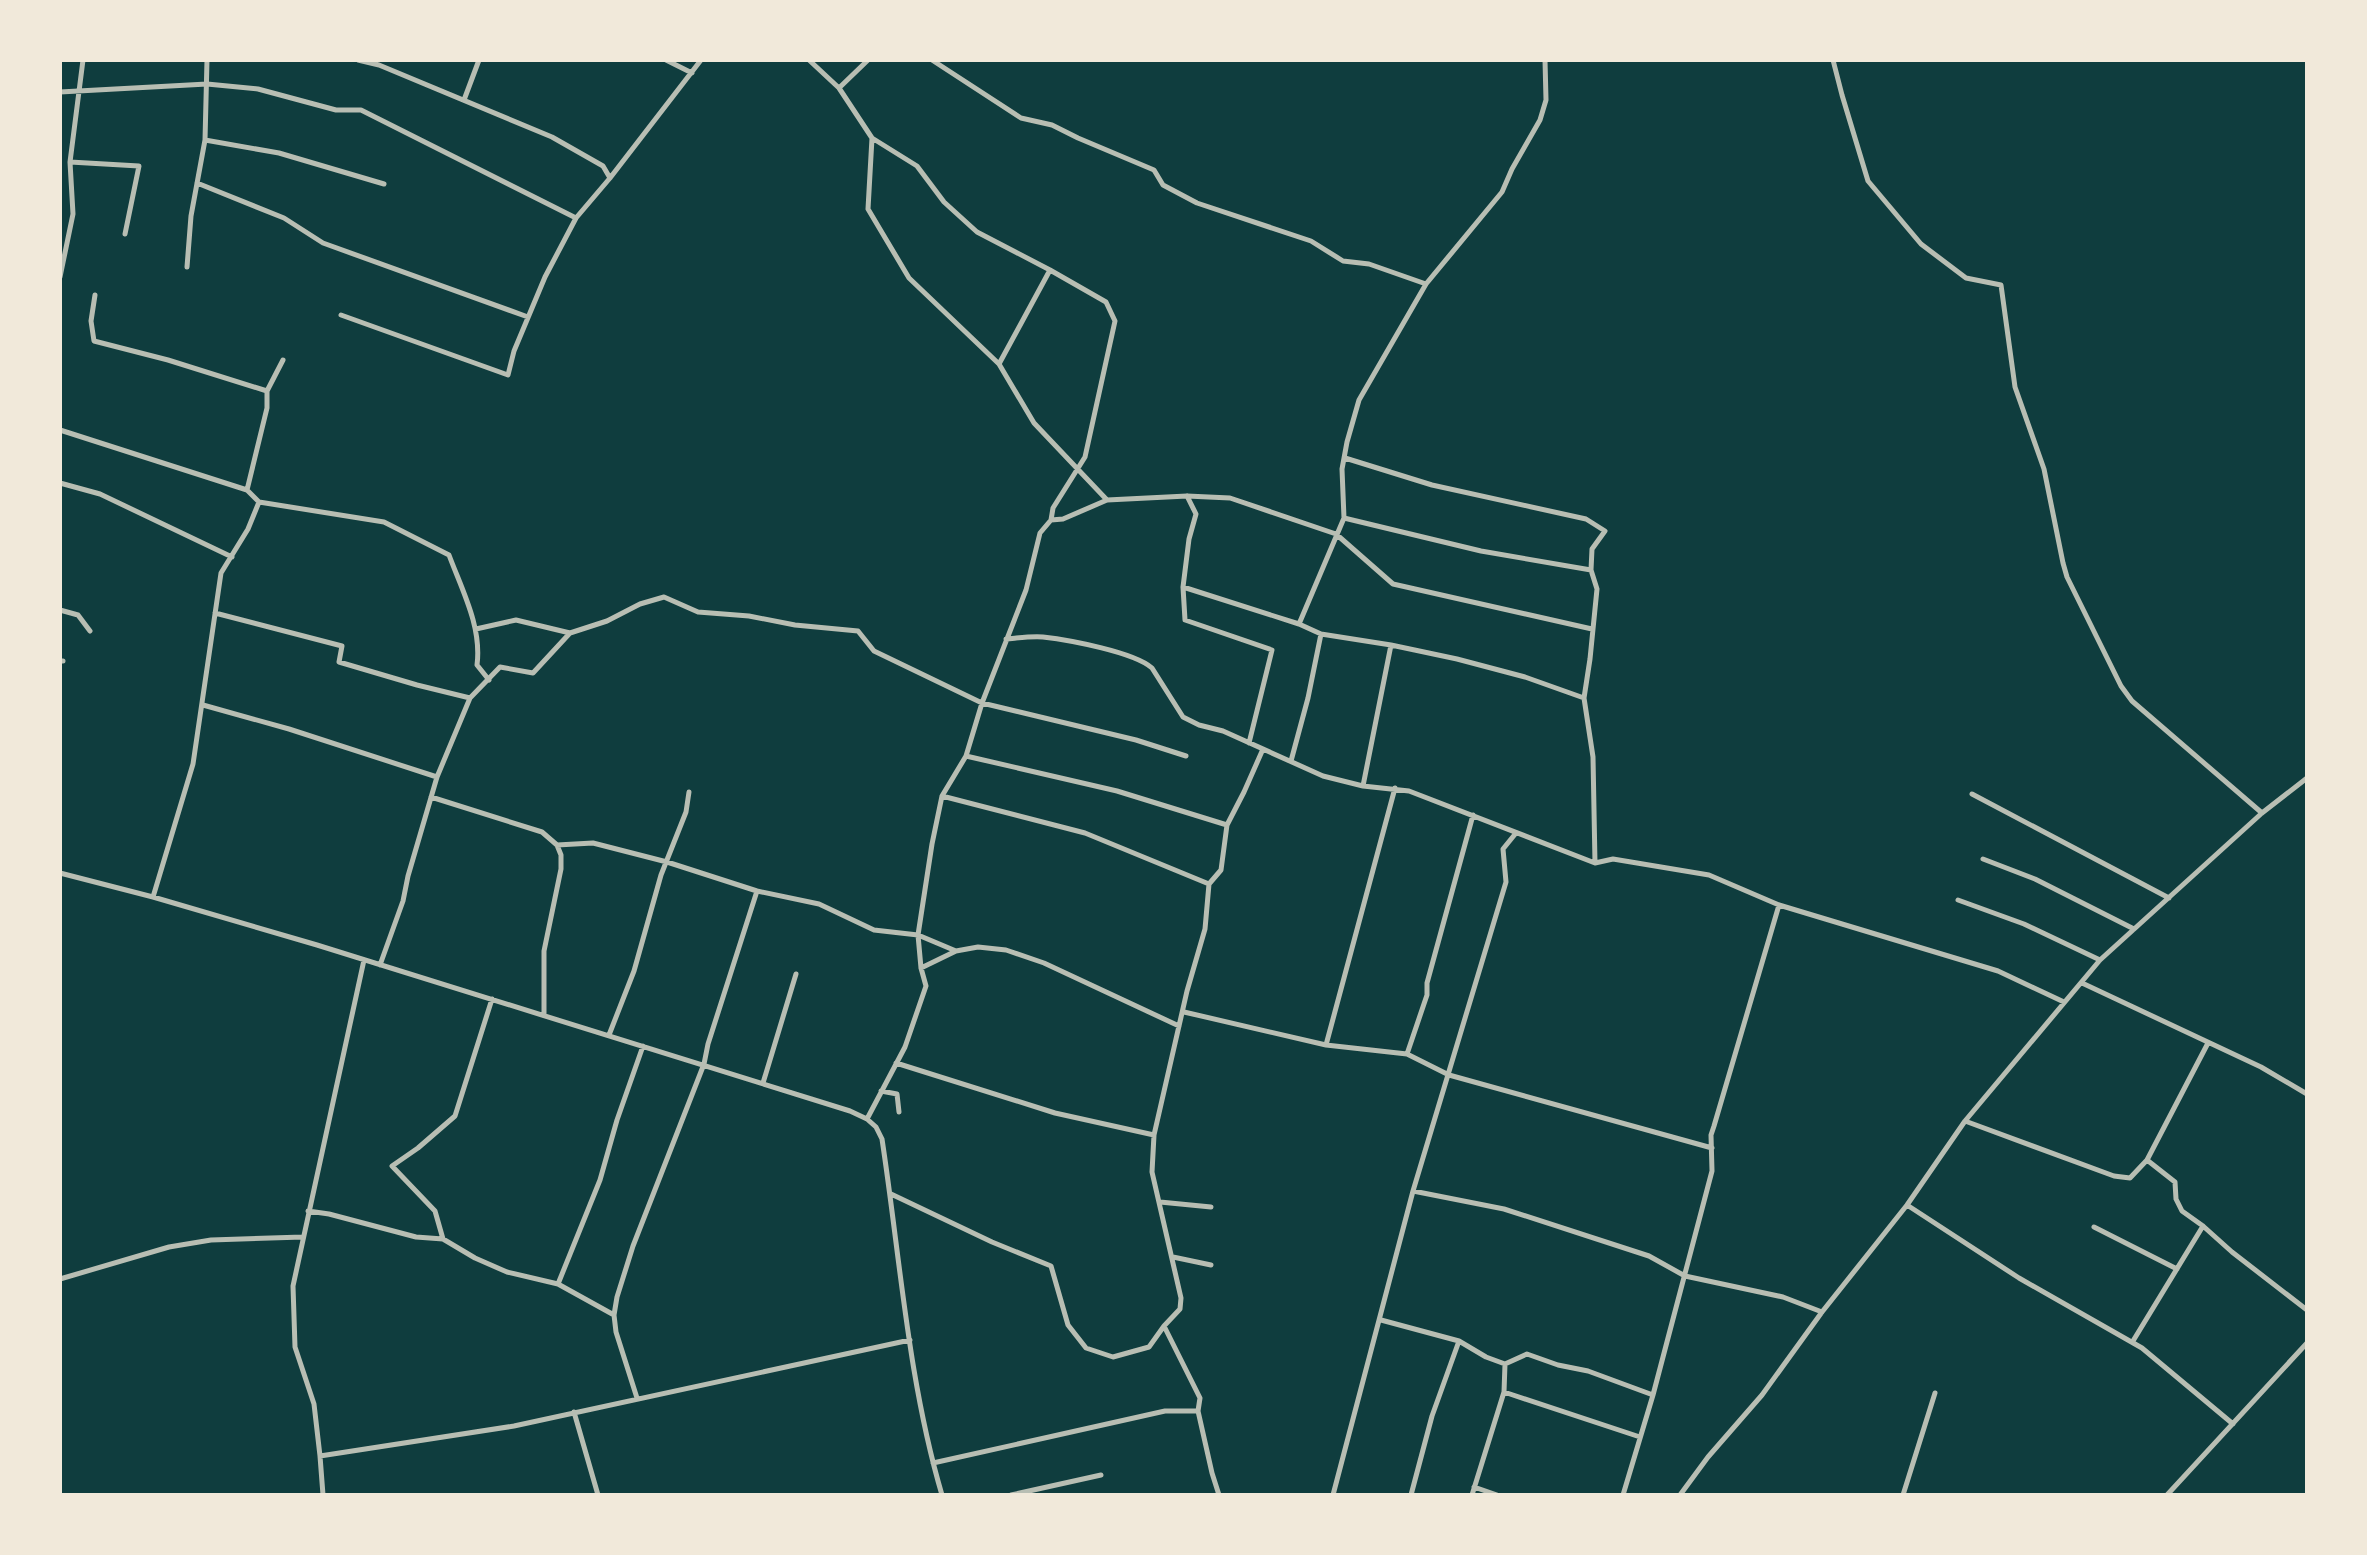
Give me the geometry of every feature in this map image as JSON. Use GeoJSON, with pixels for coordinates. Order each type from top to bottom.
{"type":"FeatureCollection","features":[{"type":"Feature","properties":{"kind":"street"},"geometry":{"type":"LineString","coordinates":[[60,277],[73,214],[70,162],[83,60]]}},
{"type":"Feature","properties":{"kind":"street"},"geometry":{"type":"LineString","coordinates":[[187,267],[191,216],[205,140],[207,60]]}},
{"type":"Feature","properties":{"kind":"street"},"geometry":{"type":"LineString","coordinates":[[358,60],[379,65],[552,137],[603,166],[610,178]]}},
{"type":"Feature","properties":{"kind":"street"},"geometry":{"type":"LineString","coordinates":[[464,100],[479,60]]}},
{"type":"Feature","properties":{"kind":"street"},"geometry":{"type":"LineString","coordinates":[[666,60],[692,73]]}},
{"type":"Feature","properties":{"kind":"street"},"geometry":{"type":"LineString","coordinates":[[341,315],[508,375],[514,351],[545,277],[576,218],[701,60]]}},
{"type":"Feature","properties":{"kind":"street"},"geometry":{"type":"LineString","coordinates":[[809,60],[839,88],[872,138],[917,166],[944,202],[977,232],[1106,302],[1115,321],[1085,457],[1053,508],[1051,520],[1040,533],[1026,590],[982,703],[966,756],[942,796],[918,935],[926,986],[905,1047],[867,1119]]}},
{"type":"Feature","properties":{"kind":"street"},"geometry":{"type":"LineString","coordinates":[[839,88],[868,60]]}},
{"type":"Feature","properties":{"kind":"street"},"geometry":{"type":"LineString","coordinates":[[932,60],[1021,118],[1052,125],[1154,170],[1163,185],[1197,203],[1311,241],[1343,261],[1369,264],[1426,284]]}},
{"type":"Feature","properties":{"kind":"street"},"geometry":{"type":"LineString","coordinates":[[1299,624],[1344,518],[1342,469],[1359,400],[1426,284],[1502,192],[1540,120],[1546,100],[1545,60]]}},
{"type":"Feature","properties":{"kind":"street"},"geometry":{"type":"LineString","coordinates":[[1833,60],[1868,181],[1929,251],[1966,278],[2001,285],[2015,387],[2044,469],[2067,577],[2121,686],[2132,701],[2262,813]]}},
{"type":"Feature","properties":{"kind":"street"},"geometry":{"type":"LineString","coordinates":[[60,92],[207,84],[258,89],[336,110],[361,110],[576,218]]}},
{"type":"Feature","properties":{"kind":"street"},"geometry":{"type":"LineString","coordinates":[[872,138],[868,209],[909,278],[999,364],[1034,423],[1107,500]]}},
{"type":"Feature","properties":{"kind":"street"},"geometry":{"type":"LineString","coordinates":[[205,140],[279,153],[384,184]]}},
{"type":"Feature","properties":{"kind":"street"},"geometry":{"type":"LineString","coordinates":[[70,162],[139,166],[125,234]]}},
{"type":"Feature","properties":{"kind":"street"},"geometry":{"type":"LineString","coordinates":[[197,183],[284,218],[323,243],[528,317]]}},
{"type":"Feature","properties":{"kind":"street"},"geometry":{"type":"LineString","coordinates":[[999,364],[1050,270]]}},
{"type":"Feature","properties":{"kind":"street"},"geometry":{"type":"LineString","coordinates":[[95,295],[91,321],[94,341],[267,391]]}},
{"type":"Feature","properties":{"kind":"street"},"geometry":{"type":"LineString","coordinates":[[247,490],[267,408],[267,391],[283,360]]}},
{"type":"Feature","properties":{"kind":"street"},"geometry":{"type":"LineString","coordinates":[[60,430],[247,490],[259,502],[384,522],[449,555],[476,629],[479,648],[477,665],[489,680]]}},
{"type":"Feature","properties":{"kind":"street"},"geometry":{"type":"LineString","coordinates":[[1345,458],[1432,485],[1586,519],[1605,531],[1592,549],[1591,570],[1597,589],[1584,698],[1593,757],[1595,863]]}},
{"type":"Feature","properties":{"kind":"street"},"geometry":{"type":"LineString","coordinates":[[60,483],[100,494],[232,557]]}},
{"type":"Feature","properties":{"kind":"street"},"geometry":{"type":"LineString","coordinates":[[1051,520],[1063,519],[1107,500],[1187,496],[1230,498],[1336,534],[1393,584],[1592,629]]}},
{"type":"Feature","properties":{"kind":"street"},"geometry":{"type":"LineString","coordinates":[[1187,496],[1196,514],[1189,539],[1183,587],[1185,620],[1272,650],[1249,743]]}},
{"type":"Feature","properties":{"kind":"street"},"geometry":{"type":"LineString","coordinates":[[153,897],[193,764],[221,573],[248,529],[259,502]]}},
{"type":"Feature","properties":{"kind":"street"},"geometry":{"type":"LineString","coordinates":[[1344,518],[1481,551],[1591,570]]}},
{"type":"Feature","properties":{"kind":"street"},"geometry":{"type":"LineString","coordinates":[[1183,587],[1321,634],[1391,645],[1525,677],[1584,698]]}},
{"type":"Feature","properties":{"kind":"street"},"geometry":{"type":"LineString","coordinates":[[380,965],[403,901],[437,777],[470,698],[500,667],[533,673],[570,633],[664,597],[698,612],[858,631],[874,651],[982,703],[1136,740],[1186,756]]}},
{"type":"Feature","properties":{"kind":"street"},"geometry":{"type":"LineString","coordinates":[[60,610],[78,615],[90,631]]}},
{"type":"Feature","properties":{"kind":"street"},"geometry":{"type":"LineString","coordinates":[[215,613],[342,646],[339,662],[470,698]]}},
{"type":"Feature","properties":{"kind":"street"},"geometry":{"type":"LineString","coordinates":[[476,629],[516,620],[570,633]]}},
{"type":"Feature","properties":{"kind":"street"},"geometry":{"type":"LineString","coordinates":[[1291,762],[1321,634]]}},
{"type":"Feature","properties":{"kind":"street"},"geometry":{"type":"LineString","coordinates":[[1006,639],[1042,637],[1145,662],[1183,717],[1223,731],[1323,776],[1363,786],[1409,791],[1595,863],[1613,859],[1709,875],[1779,905],[1998,971],[2064,1002]]}},
{"type":"Feature","properties":{"kind":"street"},"geometry":{"type":"LineString","coordinates":[[1363,786],[1391,645]]}},
{"type":"Feature","properties":{"kind":"street"},"geometry":{"type":"LineString","coordinates":[[203,705],[437,777]]}},
{"type":"Feature","properties":{"kind":"street"},"geometry":{"type":"LineString","coordinates":[[890,1194],[1051,1266],[1068,1325],[1086,1348],[1113,1357],[1149,1347],[1180,1309],[1181,1298],[1152,1172],[1154,1135],[1187,991],[1205,929],[1209,884],[1221,870],[1227,825],[1263,749]]}},
{"type":"Feature","properties":{"kind":"street"},"geometry":{"type":"LineString","coordinates":[[966,756],[1117,791],[1227,825]]}},
{"type":"Feature","properties":{"kind":"street"},"geometry":{"type":"LineString","coordinates":[[1680,1495],[1708,1457],[1762,1395],[1822,1312],[1907,1205],[1965,1121],[2100,960],[2262,813],[2307,778]]}},
{"type":"Feature","properties":{"kind":"street"},"geometry":{"type":"LineString","coordinates":[[1326,1045],[1395,788]]}},
{"type":"Feature","properties":{"kind":"street"},"geometry":{"type":"LineString","coordinates":[[609,1035],[634,971],[661,875],[686,812],[689,792]]}},
{"type":"Feature","properties":{"kind":"street"},"geometry":{"type":"LineString","coordinates":[[1972,794],[2169,898]]}},
{"type":"Feature","properties":{"kind":"street"},"geometry":{"type":"LineString","coordinates":[[942,796],[1085,833],[1209,884]]}},
{"type":"Feature","properties":{"kind":"street"},"geometry":{"type":"LineString","coordinates":[[431,797],[542,832],[557,845],[561,869],[544,951],[544,1015]]}},
{"type":"Feature","properties":{"kind":"street"},"geometry":{"type":"LineString","coordinates":[[1407,1054],[1427,995],[1427,983],[1473,815]]}},
{"type":"Feature","properties":{"kind":"street"},"geometry":{"type":"LineString","coordinates":[[1333,1495],[1413,1191],[1506,882],[1503,849],[1516,833]]}},
{"type":"Feature","properties":{"kind":"street"},"geometry":{"type":"LineString","coordinates":[[557,845],[593,843],[667,862],[757,891],[819,904],[874,930],[918,935],[956,951]]}},
{"type":"Feature","properties":{"kind":"street"},"geometry":{"type":"LineString","coordinates":[[1983,859],[2035,879],[2134,929]]}},
{"type":"Feature","properties":{"kind":"street"},"geometry":{"type":"LineString","coordinates":[[60,873],[153,897],[492,999],[704,1064],[867,1119],[882,1139],[910,1340],[941,1495]]}},
{"type":"Feature","properties":{"kind":"street"},"geometry":{"type":"LineString","coordinates":[[637,1398],[616,1332],[614,1315],[617,1297],[633,1246],[704,1064],[757,891]]}},
{"type":"Feature","properties":{"kind":"street"},"geometry":{"type":"LineString","coordinates":[[1958,900],[2034,928],[2100,960]]}},
{"type":"Feature","properties":{"kind":"street"},"geometry":{"type":"LineString","coordinates":[[1623,1495],[1653,1395],[1712,1171],[1711,1135],[1779,905]]}},
{"type":"Feature","properties":{"kind":"street"},"geometry":{"type":"LineString","coordinates":[[921,968],[956,951],[978,947],[1006,950],[1032,958],[1179,1026]]}},
{"type":"Feature","properties":{"kind":"street"},"geometry":{"type":"LineString","coordinates":[[323,1495],[314,1404],[295,1347],[293,1286],[364,960]]}},
{"type":"Feature","properties":{"kind":"street"},"geometry":{"type":"LineString","coordinates":[[763,1083],[796,974]]}},
{"type":"Feature","properties":{"kind":"street"},"geometry":{"type":"LineString","coordinates":[[2082,983],[2261,1067],[2307,1094]]}},
{"type":"Feature","properties":{"kind":"street"},"geometry":{"type":"LineString","coordinates":[[443,1239],[435,1211],[392,1166],[455,1116],[492,999]]}},
{"type":"Feature","properties":{"kind":"street"},"geometry":{"type":"LineString","coordinates":[[1184,1012],[1326,1045],[1407,1054],[1449,1075],[1712,1148]]}},
{"type":"Feature","properties":{"kind":"street"},"geometry":{"type":"LineString","coordinates":[[1965,1121],[2114,1176],[2130,1178],[2147,1160],[2208,1043]]}},
{"type":"Feature","properties":{"kind":"street"},"geometry":{"type":"LineString","coordinates":[[558,1284],[600,1180],[643,1046]]}},
{"type":"Feature","properties":{"kind":"street"},"geometry":{"type":"LineString","coordinates":[[896,1063],[1055,1113],[1154,1135]]}},
{"type":"Feature","properties":{"kind":"street"},"geometry":{"type":"LineString","coordinates":[[881,1091],[897,1094],[899,1112]]}},
{"type":"Feature","properties":{"kind":"street"},"geometry":{"type":"LineString","coordinates":[[2147,1160],[2175,1182],[2178,1206],[2307,1310]]}},
{"type":"Feature","properties":{"kind":"street"},"geometry":{"type":"LineString","coordinates":[[1413,1191],[1504,1209],[1649,1256],[1685,1276],[1783,1297],[1822,1312]]}},
{"type":"Feature","properties":{"kind":"street"},"geometry":{"type":"LineString","coordinates":[[1160,1202],[1211,1207]]}},
{"type":"Feature","properties":{"kind":"street"},"geometry":{"type":"LineString","coordinates":[[1907,1205],[2019,1278],[2132,1341],[2233,1424]]}},
{"type":"Feature","properties":{"kind":"street"},"geometry":{"type":"LineString","coordinates":[[308,1211],[416,1237],[443,1239],[507,1272],[558,1284],[614,1315]]}},
{"type":"Feature","properties":{"kind":"street"},"geometry":{"type":"LineString","coordinates":[[2132,1341],[2203,1226]]}},
{"type":"Feature","properties":{"kind":"street"},"geometry":{"type":"LineString","coordinates":[[2094,1227],[2177,1269]]}},
{"type":"Feature","properties":{"kind":"street"},"geometry":{"type":"LineString","coordinates":[[60,1279],[169,1247],[211,1240],[303,1237]]}},
{"type":"Feature","properties":{"kind":"street"},"geometry":{"type":"LineString","coordinates":[[1173,1257],[1211,1265]]}},
{"type":"Feature","properties":{"kind":"street"},"geometry":{"type":"LineString","coordinates":[[1381,1320],[1459,1341],[1505,1364],[1527,1354],[1588,1371],[1653,1395]]}},
{"type":"Feature","properties":{"kind":"street"},"geometry":{"type":"LineString","coordinates":[[1164,1326],[1200,1398],[1198,1411],[1219,1495]]}},
{"type":"Feature","properties":{"kind":"street"},"geometry":{"type":"LineString","coordinates":[[320,1456],[514,1426],[910,1340]]}},
{"type":"Feature","properties":{"kind":"street"},"geometry":{"type":"LineString","coordinates":[[1411,1495],[1432,1416],[1459,1341]]}},
{"type":"Feature","properties":{"kind":"street"},"geometry":{"type":"LineString","coordinates":[[2167,1495],[2307,1343]]}},
{"type":"Feature","properties":{"kind":"street"},"geometry":{"type":"LineString","coordinates":[[1472,1495],[1504,1392],[1505,1364]]}},
{"type":"Feature","properties":{"kind":"street"},"geometry":{"type":"LineString","coordinates":[[1504,1392],[1640,1437]]}},
{"type":"Feature","properties":{"kind":"street"},"geometry":{"type":"LineString","coordinates":[[1903,1495],[1935,1393]]}},
{"type":"Feature","properties":{"kind":"street"},"geometry":{"type":"LineString","coordinates":[[933,1463],[1165,1411],[1198,1411]]}},
{"type":"Feature","properties":{"kind":"street"},"geometry":{"type":"LineString","coordinates":[[574,1412],[598,1495]]}},
{"type":"Feature","properties":{"kind":"street"},"geometry":{"type":"LineString","coordinates":[[1011,1495],[1101,1475]]}},
{"type":"Feature","properties":{"kind":"street"},"geometry":{"type":"LineString","coordinates":[[1474,1487],[1497,1495]]}}]}
